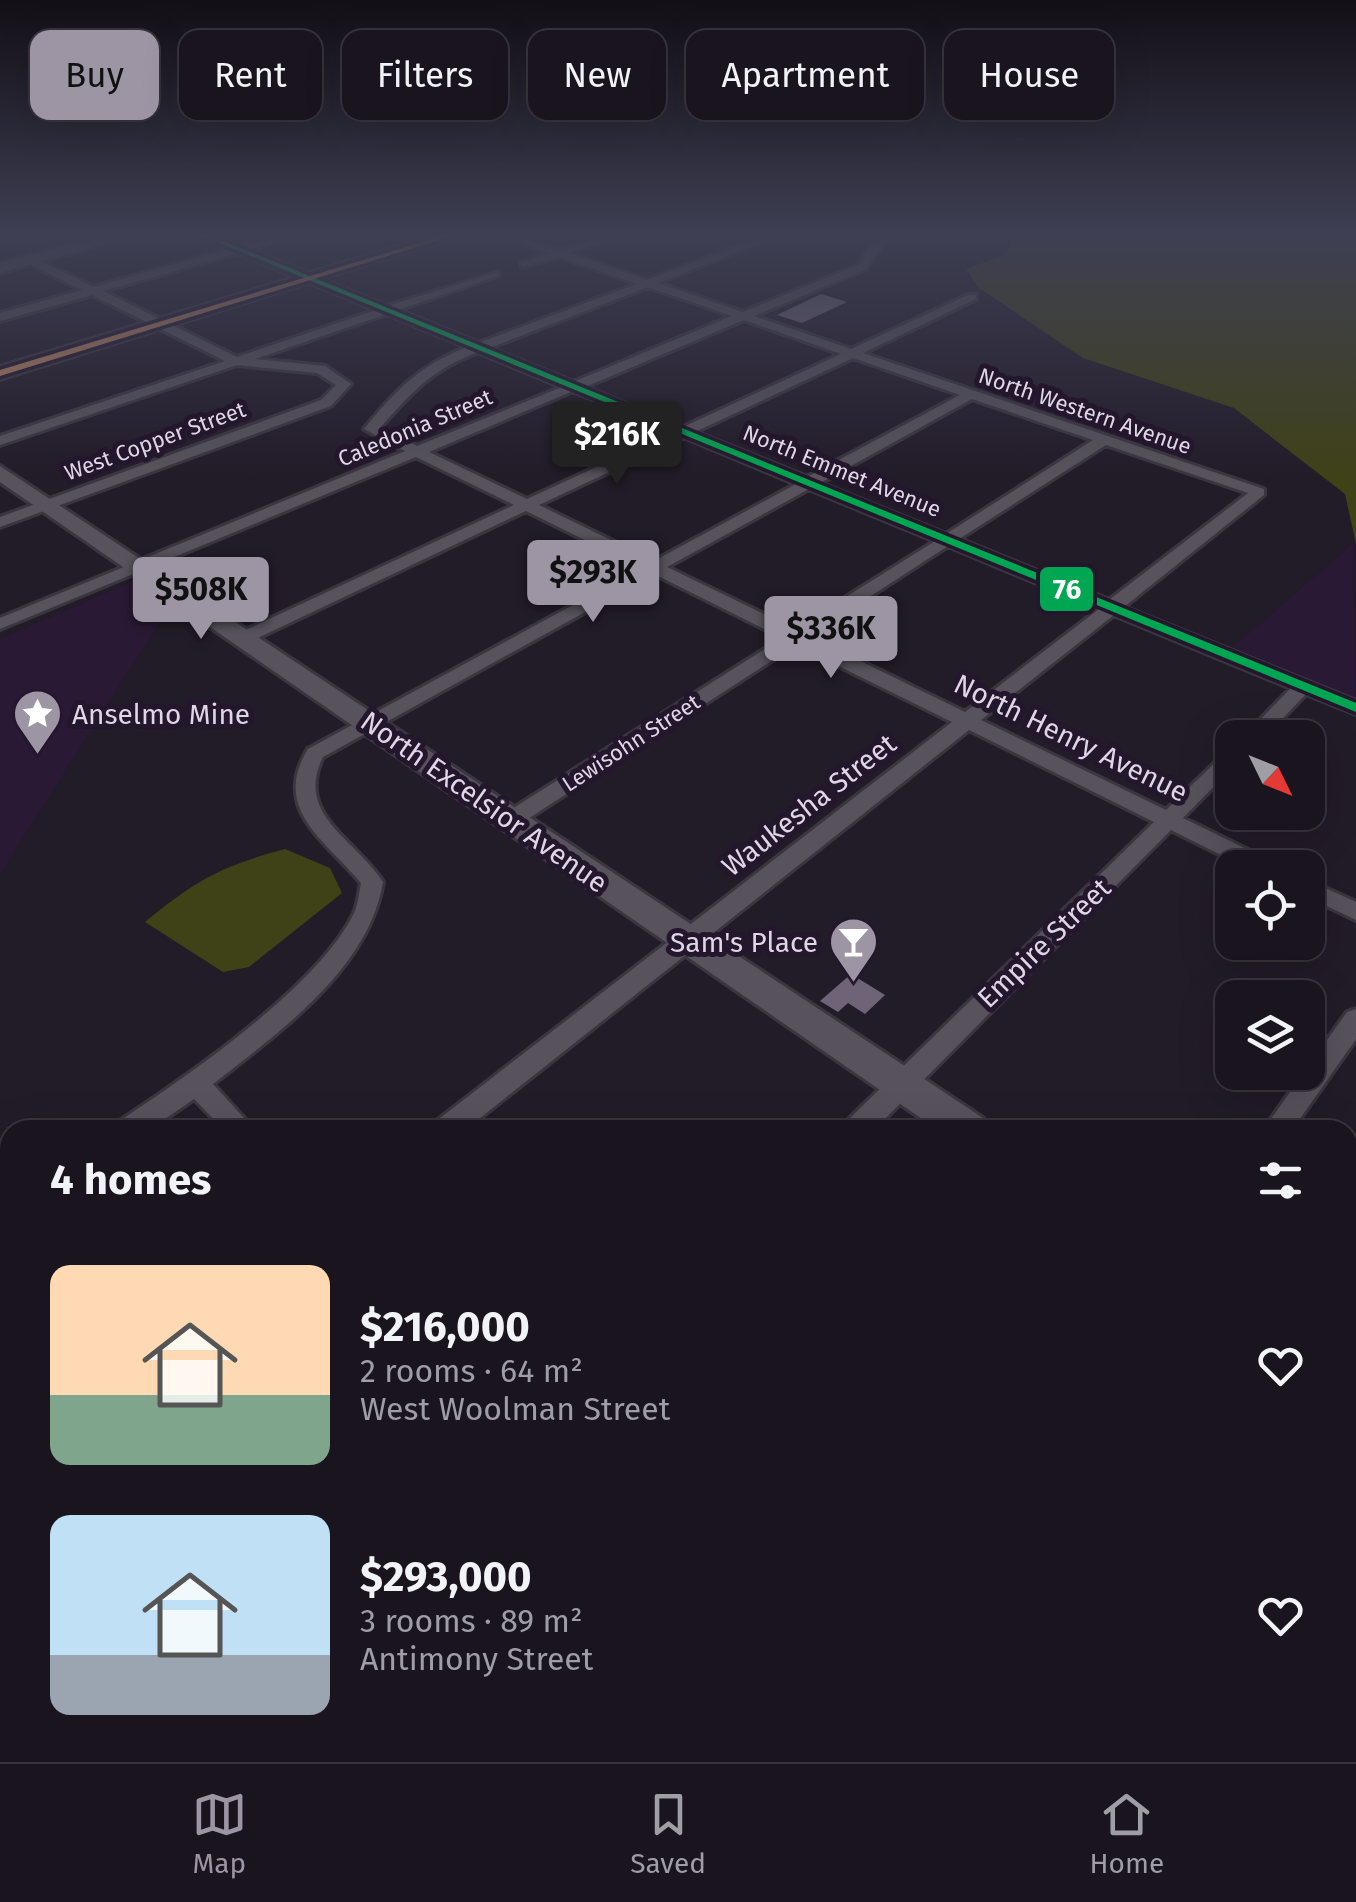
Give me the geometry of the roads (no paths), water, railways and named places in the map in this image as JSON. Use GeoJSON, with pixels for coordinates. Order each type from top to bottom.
{"type":"FeatureCollection","features":[{"type":"Feature","properties":{"kind":"street"},"geometry":{"type":"LineString","coordinates":[[138,315],[236,361]]}},
{"type":"Feature","properties":{"kind":"street"},"geometry":{"type":"LineString","coordinates":[[0,373],[189,315]]}},
{"type":"Feature","properties":{"kind":"street"},"geometry":{"type":"LineString","coordinates":[[0,441],[372,315]]}},
{"type":"Feature","properties":{"kind":"street","name":"North Emmet Avenue"},"geometry":{"type":"LineString","coordinates":[[400,315],[1356,708]]}},
{"type":"Feature","properties":{"kind":"street"},"geometry":{"type":"LineString","coordinates":[[416,451],[371,429],[432,366],[560,315]]}},
{"type":"Feature","properties":{"kind":"street","name":"Caledonia Street"},"geometry":{"type":"LineString","coordinates":[[0,624],[744,315]]}},
{"type":"Feature","properties":{"kind":"street","name":"North Western Avenue"},"geometry":{"type":"LineString","coordinates":[[746,315],[1259,492]]}},
{"type":"Feature","properties":{"kind":"street"},"geometry":{"type":"LineString","coordinates":[[243,638],[931,315]]}},
{"type":"Feature","properties":{"kind":"street","name":"West Copper Street"},"geometry":{"type":"LineString","coordinates":[[0,522],[326,403],[344,384],[320,369],[236,361]]}},
{"type":"Feature","properties":{"kind":"street"},"geometry":{"type":"LineString","coordinates":[[144,1120],[198,1086],[240,1051],[324,967],[364,919],[374,892],[362,868],[312,819],[302,787],[303,773],[314,753],[367,720],[973,393]]}},
{"type":"Feature","properties":{"kind":"street","name":"Lewisohn Street"},"geometry":{"type":"LineString","coordinates":[[512,819],[1102,440]]}},
{"type":"Feature","properties":{"kind":"street","name":"North Henry Avenue"},"geometry":{"type":"LineString","coordinates":[[416,451],[1231,850]]}},
{"type":"Feature","properties":{"kind":"street","name":"North Excelsior Avenue"},"geometry":{"type":"LineString","coordinates":[[0,472],[953,1120]]}},
{"type":"Feature","properties":{"kind":"street","name":"Waukesha Street"},"geometry":{"type":"LineString","coordinates":[[458,1120],[1259,492]]}},
{"type":"Feature","properties":{"kind":"street"},"geometry":{"type":"LineString","coordinates":[[1270,720],[1303,686]]}},
{"type":"Feature","properties":{"kind":"street","name":"Empire Street"},"geometry":{"type":"LineString","coordinates":[[866,1120],[1215,774]]}},
{"type":"Feature","properties":{"kind":"street"},"geometry":{"type":"LineString","coordinates":[[1325,896],[1356,912]]}},
{"type":"Feature","properties":{"kind":"street"},"geometry":{"type":"LineString","coordinates":[[1284,1120],[1356,1019]]}},
{"type":"Feature","properties":{"kind":"street"},"geometry":{"type":"LineString","coordinates":[[198,1086],[230,1120]]}},
{"type":"Feature","properties":{"kind":"place","name":"Anselmo Mine"},"geometry":{"type":"Point","coordinates":[37,756]}},
{"type":"Feature","properties":{"kind":"place","name":"Sam's Place"},"geometry":{"type":"Point","coordinates":[853,984]}}]}
